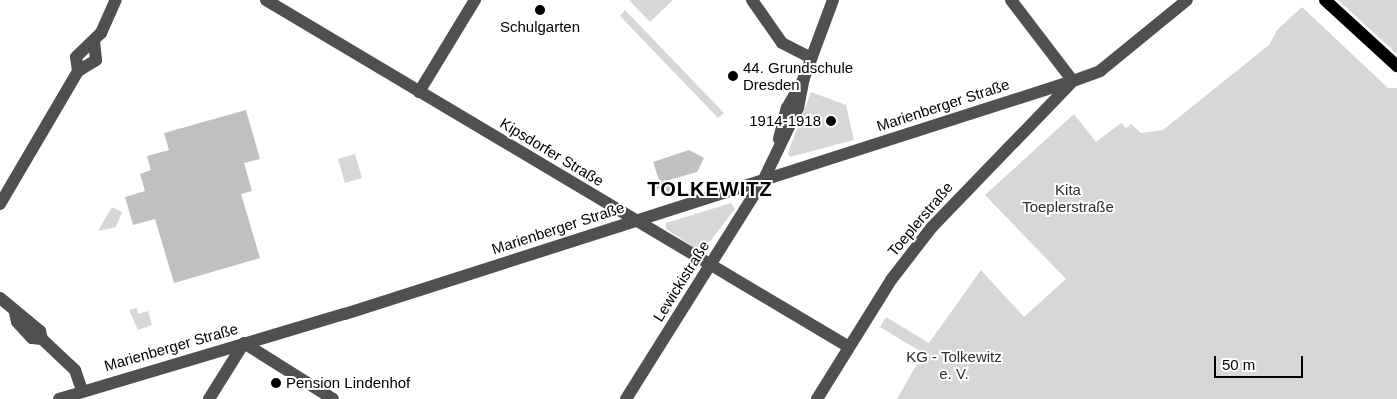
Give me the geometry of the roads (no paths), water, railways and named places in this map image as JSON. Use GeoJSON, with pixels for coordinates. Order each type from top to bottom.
{"type":"FeatureCollection","features":[{"type":"Feature","properties":{"kind":"main road"},"geometry":{"type":"LineString","coordinates":[[1325,0],[1397,66]]}},
{"type":"Feature","properties":{"kind":"street"},"geometry":{"type":"LineString","coordinates":[[0,204],[78,71],[96,60],[94,41],[116,0]]}},
{"type":"Feature","properties":{"kind":"street","name":"Kipsdorfer Straße"},"geometry":{"type":"LineString","coordinates":[[266,0],[635,221],[849,346]]}},
{"type":"Feature","properties":{"kind":"street"},"geometry":{"type":"LineString","coordinates":[[419,92],[475,0]]}},
{"type":"Feature","properties":{"kind":"street"},"geometry":{"type":"LineString","coordinates":[[752,0],[782,42],[811,58]]}},
{"type":"Feature","properties":{"kind":"street","name":"Lewickistraße"},"geometry":{"type":"LineString","coordinates":[[626,399],[764,179],[798,108],[804,78],[833,0]]}},
{"type":"Feature","properties":{"kind":"street"},"geometry":{"type":"LineString","coordinates":[[1011,0],[1073,81]]}},
{"type":"Feature","properties":{"kind":"street","name":"Marienberger Straße"},"geometry":{"type":"LineString","coordinates":[[59,399],[82,390],[244,343],[635,221],[1073,81],[1100,71],[1187,0]]}},
{"type":"Feature","properties":{"kind":"street"},"geometry":{"type":"LineString","coordinates":[[78,71],[76,57],[82,47],[94,41]]}},
{"type":"Feature","properties":{"kind":"street","name":"Toeplerstraße"},"geometry":{"type":"LineString","coordinates":[[817,399],[849,346],[898,272],[965,191],[1073,81]]}},
{"type":"Feature","properties":{"kind":"street"},"geometry":{"type":"LineString","coordinates":[[0,298],[15,313],[24,315],[40,331],[42,339],[74,370],[82,390]]}},
{"type":"Feature","properties":{"kind":"street"},"geometry":{"type":"LineString","coordinates":[[209,399],[244,343],[333,399]]}},
{"type":"Feature","properties":{"kind":"tram line"},"geometry":{"type":"LineString","coordinates":[[1321,0],[1397,70]]}},
{"type":"Feature","properties":{"kind":"place","name":"Schulgarten"},"geometry":{"type":"Point","coordinates":[540,10]}},
{"type":"Feature","properties":{"kind":"place","name":"44. Grundschule Dresden"},"geometry":{"type":"Point","coordinates":[733,76]}},
{"type":"Feature","properties":{"kind":"place","name":"1914-1918"},"geometry":{"type":"Point","coordinates":[831,121]}},
{"type":"Feature","properties":{"kind":"place","name":"Pension Lindenhof"},"geometry":{"type":"Point","coordinates":[276,383]}},
{"type":"Feature","properties":{"kind":"district","name":"TOLKEWITZ"},"geometry":{"type":"Point","coordinates":[710,189]}},
{"type":"Feature","properties":{"kind":"park label","name":"Kita Toeplerstraße"},"geometry":{"type":"Point","coordinates":[1068,198]}},
{"type":"Feature","properties":{"kind":"park label","name":"KG - Tolkewitz e. V."},"geometry":{"type":"Point","coordinates":[954,364]}}]}
